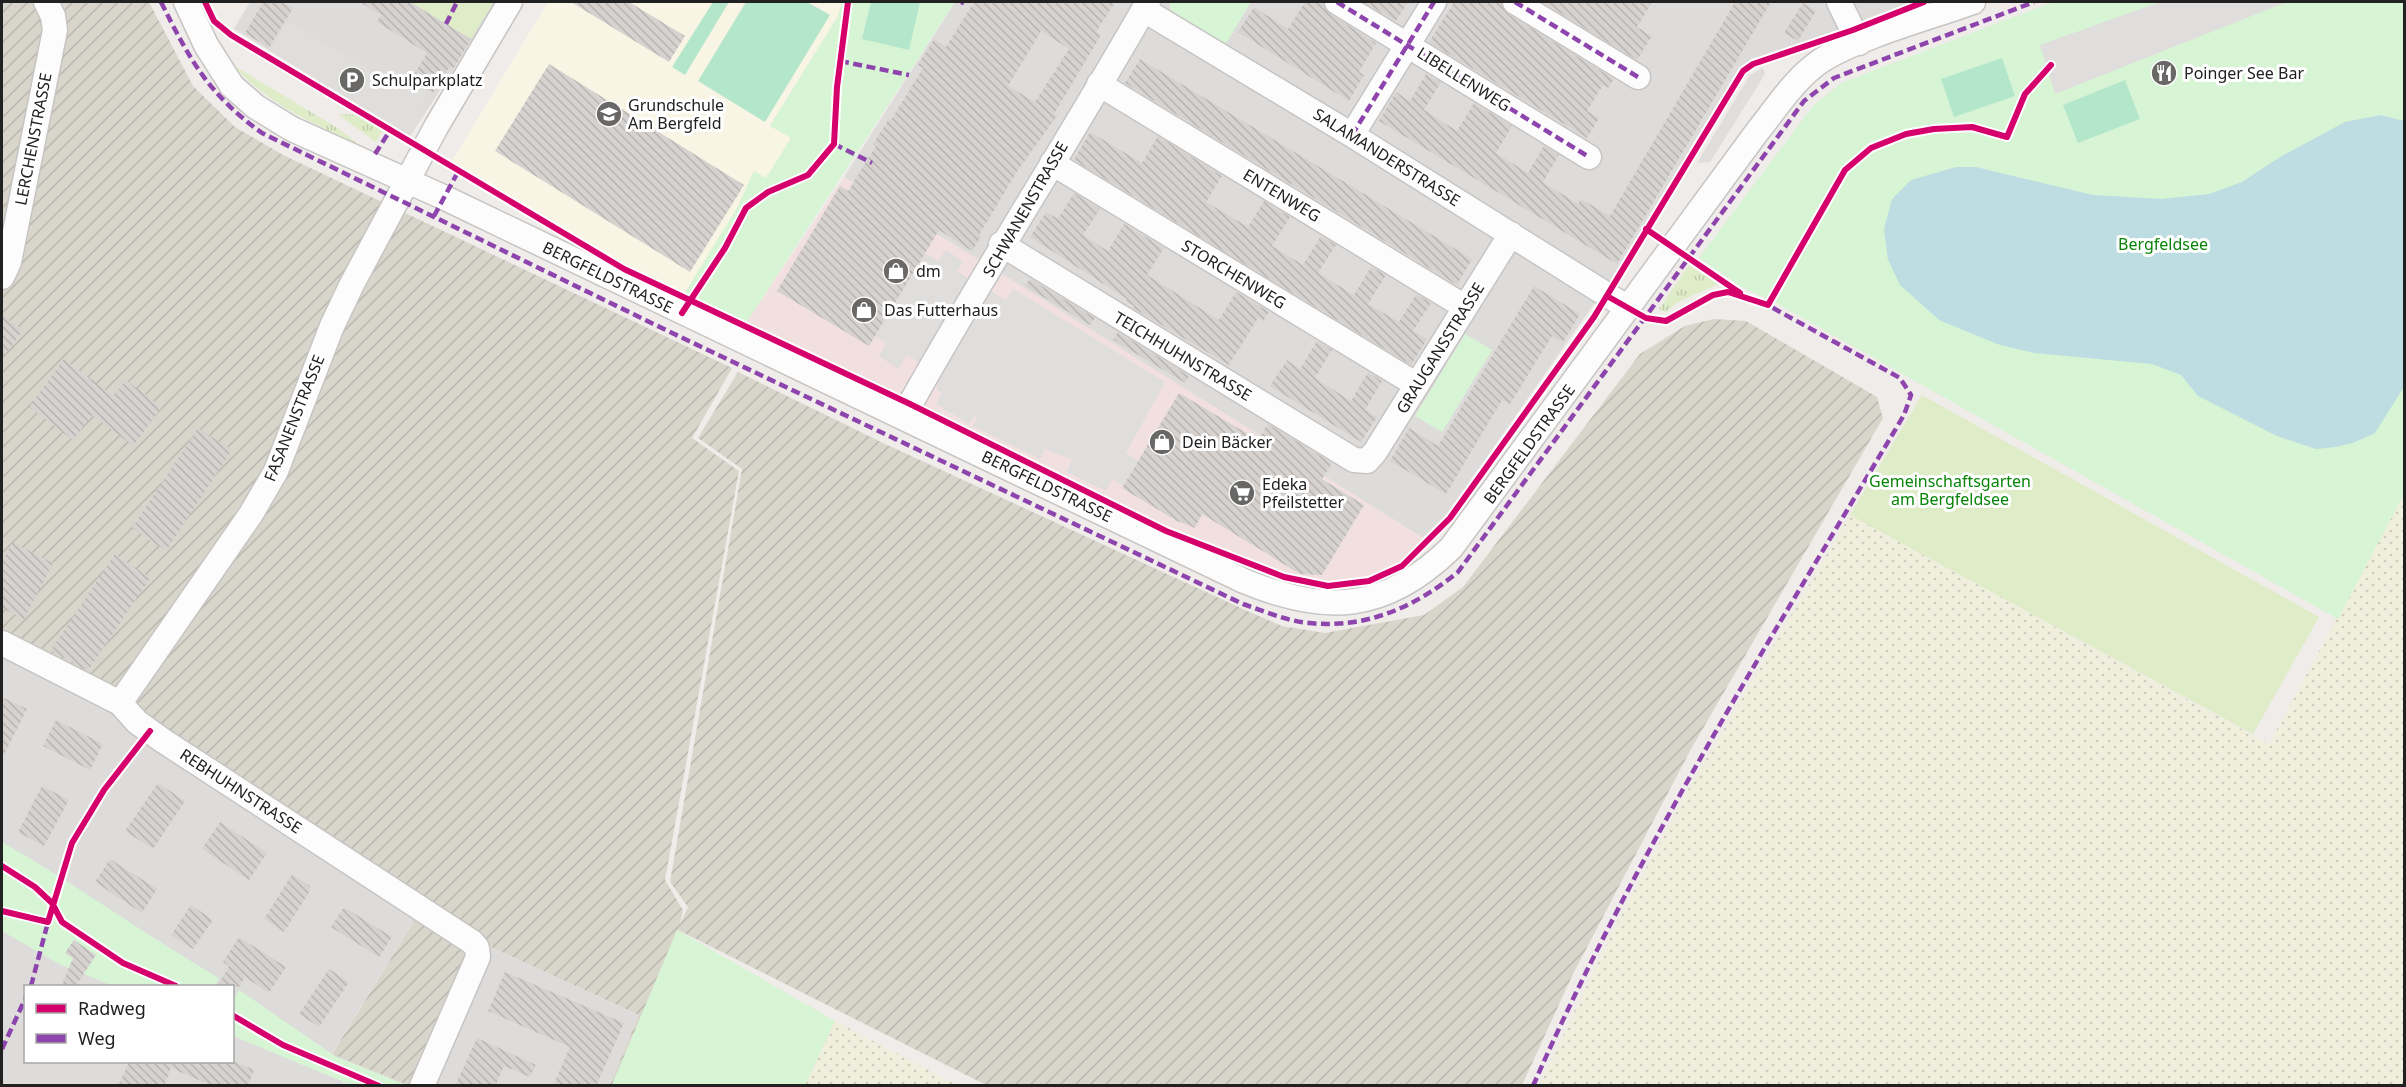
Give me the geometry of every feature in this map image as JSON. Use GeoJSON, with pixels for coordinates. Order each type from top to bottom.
{"type":"FeatureCollection","features":[{"type":"Feature","properties":{"kind":"street","name":"LERCHENSTRASSE"},"geometry":{"type":"LineString","coordinates":[[2,277],[9,262],[55,30],[46,2]]}},
{"type":"Feature","properties":{"kind":"street","name":"BERGFELDSTRASSE"},"geometry":{"type":"LineString","coordinates":[[186,2],[219,69],[232,86],[256,107],[292,129],[408,181],[1261,589],[1278,596],[1316,603],[1354,602],[1393,591],[1424,571],[1451,548],[1757,132],[1795,84],[1824,59],[1859,43],[1973,2]]}},
{"type":"Feature","properties":{"kind":"street","name":"FASANENSTRASSE"},"geometry":{"type":"LineString","coordinates":[[120,704],[250,514],[276,471],[332,326],[436,127],[510,2]]}},
{"type":"Feature","properties":{"kind":"street","name":"LIBELLENWEG"},"geometry":{"type":"LineString","coordinates":[[1337,2],[1589,157]]}},
{"type":"Feature","properties":{"kind":"street"},"geometry":{"type":"LineString","coordinates":[[1352,135],[1434,2]]}},
{"type":"Feature","properties":{"kind":"street"},"geometry":{"type":"LineString","coordinates":[[1515,2],[1638,77]]}},
{"type":"Feature","properties":{"kind":"street"},"geometry":{"type":"LineString","coordinates":[[1839,2],[1859,43]]}},
{"type":"Feature","properties":{"kind":"street","name":"SCHWANENSTRASSE"},"geometry":{"type":"LineString","coordinates":[[903,417],[974,297],[1001,244],[1146,6]]}},
{"type":"Feature","properties":{"kind":"street","name":"SALAMANDERSTRASSE"},"geometry":{"type":"LineString","coordinates":[[1146,6],[1628,308]]}},
{"type":"Feature","properties":{"kind":"street","name":"ENTENWEG"},"geometry":{"type":"LineString","coordinates":[[1099,84],[1465,307]]}},
{"type":"Feature","properties":{"kind":"street","name":"STORCHENWEG"},"geometry":{"type":"LineString","coordinates":[[1052,163],[1417,385]]}},
{"type":"Feature","properties":{"kind":"street","name":"GRAUGANSSTRASSE"},"geometry":{"type":"LineString","coordinates":[[1367,461],[1376,452],[1511,234]]}},
{"type":"Feature","properties":{"kind":"street","name":"TEICHHUHNSTRASSE"},"geometry":{"type":"LineString","coordinates":[[1001,244],[1354,460],[1367,461]]}},
{"type":"Feature","properties":{"kind":"street","name":"REBHUHNSTRASSE"},"geometry":{"type":"LineString","coordinates":[[2,643],[120,704],[136,722],[462,935],[477,948],[478,957],[422,1086]]}},
{"type":"Feature","properties":{"kind":"shaded area"},"geometry":{"type":"Polygon","coordinates":[[[2,2],[149,2],[193,86],[235,127],[283,155],[732,368],[692,438],[739,471],[665,880],[683,910],[680,924],[688,907],[670,882],[742,469],[698,438],[738,372],[883,443],[1243,609],[1282,626],[1325,633],[1424,615],[1463,587],[1640,354],[1685,326],[1714,319],[1746,321],[1877,397],[1883,418],[1691,749],[1573,974],[1522,1085],[986,1085],[678,930],[612,1085],[610,1085],[639,1015],[480,942],[408,1085],[332,1054],[424,905],[2,633],[2,2]]]}},
{"type":"Feature","properties":{"kind":"shaded area"},"geometry":{"type":"Polygon","coordinates":[[[250,2],[498,2],[410,136],[234,29],[250,2]]]}},
{"type":"Feature","properties":{"kind":"shaded area"},"geometry":{"type":"Polygon","coordinates":[[[548,2],[842,2],[838,16],[770,125],[791,138],[766,178],[754,171],[737,208],[684,294],[617,262],[452,161],[548,2]]]}},
{"type":"Feature","properties":{"kind":"shaded area"},"geometry":{"type":"Polygon","coordinates":[[[955,2],[1912,2],[1742,66],[1619,268],[1428,541],[844,177],[955,2]]]}},
{"type":"Feature","properties":{"kind":"shaded area"},"geometry":{"type":"Polygon","coordinates":[[[2160,2],[2287,2],[2055,94],[2040,45],[2160,2]]]}},
{"type":"Feature","properties":{"kind":"shaded area","name":"Schulparkplatz"},"geometry":{"type":"Polygon","coordinates":[[[288,21],[393,85],[400,75],[428,92],[421,105],[426,109],[410,136],[270,51],[288,21]]]}},
{"type":"Feature","properties":{"kind":"shaded area"},"geometry":{"type":"Polygon","coordinates":[[[1763,68],[1765,74],[1710,162],[1697,163],[1750,75],[1763,68]]]}},
{"type":"Feature","properties":{"kind":"shaded area"},"geometry":{"type":"Polygon","coordinates":[[[844,177],[1428,541],[1397,565],[1367,579],[1311,583],[1283,575],[1206,542],[1177,535],[746,323],[844,177]]]}},
{"type":"Feature","properties":{"kind":"shaded area"},"geometry":{"type":"Polygon","coordinates":[[[946,250],[963,261],[957,271],[969,279],[919,362],[907,355],[898,369],[879,356],[886,343],[875,336],[925,253],[938,261],[946,250]]]}},
{"type":"Feature","properties":{"kind":"shaded area"},"geometry":{"type":"Polygon","coordinates":[[[1013,289],[1165,382],[1126,453],[1138,460],[1123,486],[1112,479],[1106,491],[1067,472],[1072,459],[1045,449],[1040,459],[973,426],[977,418],[974,416],[969,424],[936,404],[942,394],[937,389],[941,370],[989,290],[1006,301],[1013,289]]]}},
{"type":"Feature","properties":{"kind":"shaded area"},"geometry":{"type":"Polygon","coordinates":[[[2404,494],[2404,1085],[1539,1086],[1613,930],[1688,790],[1850,515],[2269,744],[2404,494]]]}},
{"type":"Feature","properties":{"kind":"shaded area"},"geometry":{"type":"Polygon","coordinates":[[[2,633],[424,905],[332,1053],[470,958],[480,942],[639,1015],[610,1085],[351,1086],[343,1082],[341,1086],[2,1085],[2,633]]]}},
{"type":"Feature","properties":{"kind":"shaded area"},"geometry":{"type":"Polygon","coordinates":[[[835,1021],[957,1085],[805,1085],[835,1021]]]}},
{"type":"Feature","properties":{"kind":"green space"},"geometry":{"type":"Polygon","coordinates":[[[410,2],[491,2],[493,3],[471,39],[410,2]]]}},
{"type":"Feature","properties":{"kind":"green space"},"geometry":{"type":"Polygon","coordinates":[[[713,2],[729,2],[685,75],[672,67],[713,2]]]}},
{"type":"Feature","properties":{"kind":"green space"},"geometry":{"type":"Polygon","coordinates":[[[746,2],[807,2],[830,15],[765,122],[698,81],[746,2]]]}},
{"type":"Feature","properties":{"kind":"green space"},"geometry":{"type":"Polygon","coordinates":[[[842,2],[955,2],[746,323],[684,294],[737,208],[754,171],[766,178],[791,138],[770,126],[838,16],[842,2]]]}},
{"type":"Feature","properties":{"kind":"green space"},"geometry":{"type":"Polygon","coordinates":[[[871,2],[920,2],[909,50],[862,39],[871,2]]]}},
{"type":"Feature","properties":{"kind":"green space"},"geometry":{"type":"Polygon","coordinates":[[[1170,2],[1251,2],[1221,52],[1170,20],[1170,2]]]}},
{"type":"Feature","properties":{"kind":"green space","name":"Bergfeldsee"},"geometry":{"type":"Polygon","coordinates":[[[2053,2],[2404,2],[2404,494],[2338,619],[1780,305],[1740,286],[1699,258],[1812,107],[1841,83],[2053,2]]]}},
{"type":"Feature","properties":{"kind":"green space"},"geometry":{"type":"Polygon","coordinates":[[[2002,58],[2015,96],[1954,117],[1941,79],[2002,58]]]}},
{"type":"Feature","properties":{"kind":"green space"},"geometry":{"type":"Polygon","coordinates":[[[233,65],[339,129],[362,147],[277,102],[261,91],[233,65]]]}},
{"type":"Feature","properties":{"kind":"green space"},"geometry":{"type":"Polygon","coordinates":[[[2125,80],[2140,119],[2078,143],[2063,105],[2125,80]]]}},
{"type":"Feature","properties":{"kind":"green space"},"geometry":{"type":"Polygon","coordinates":[[[338,114],[363,116],[374,121],[382,131],[376,142],[338,114]]]}},
{"type":"Feature","properties":{"kind":"green space"},"geometry":{"type":"Polygon","coordinates":[[[1689,265],[1718,284],[1678,302],[1666,312],[1659,309],[1689,265]]]}},
{"type":"Feature","properties":{"kind":"green space"},"geometry":{"type":"Polygon","coordinates":[[[1465,334],[1492,350],[1442,432],[1415,416],[1465,334]]]}},
{"type":"Feature","properties":{"kind":"green space","name":"Gemeinschaftsgarten am Bergfeldsee"},"geometry":{"type":"Polygon","coordinates":[[[1922,395],[2319,617],[2253,734],[1850,515],[1922,395]]]}},
{"type":"Feature","properties":{"kind":"green space"},"geometry":{"type":"Polygon","coordinates":[[[2,842],[219,978],[216,985],[111,985],[59,964],[2,931],[2,842]]]}},
{"type":"Feature","properties":{"kind":"green space"},"geometry":{"type":"Polygon","coordinates":[[[677,930],[835,1021],[805,1085],[612,1085],[677,930]]]}},
{"type":"Feature","properties":{"kind":"green space"},"geometry":{"type":"Polygon","coordinates":[[[239,990],[335,1056],[406,1085],[351,1085],[234,1036],[234,998],[239,990]]]}},
{"type":"Feature","properties":{"kind":"water","name":"Bergfeldsee"},"geometry":{"type":"Polygon","coordinates":[[[2381,115],[2404,121],[2404,387],[2375,433],[2353,443],[2316,449],[2277,436],[2198,396],[2181,375],[2152,364],[2034,353],[1997,344],[1939,320],[1900,285],[1888,260],[1884,229],[1892,199],[1911,180],[1956,167],[1976,167],[2093,195],[2162,199],[2209,194],[2242,182],[2280,157],[2345,122],[2381,115]]]}},
{"type":"Feature","properties":{"kind":"building"},"geometry":{"type":"Polygon","coordinates":[[[263,2],[282,2],[293,8],[269,48],[245,33],[263,2]]]}},
{"type":"Feature","properties":{"kind":"building"},"geometry":{"type":"Polygon","coordinates":[[[360,2],[410,2],[471,39],[453,69],[449,67],[433,93],[411,80],[427,53],[377,22],[381,15],[360,2]]]}},
{"type":"Feature","properties":{"kind":"building"},"geometry":{"type":"Polygon","coordinates":[[[571,2],[629,2],[685,36],[669,62],[571,2]]]}},
{"type":"Feature","properties":{"kind":"building"},"geometry":{"type":"Polygon","coordinates":[[[974,2],[1115,2],[1096,32],[1101,35],[1054,114],[1057,116],[1018,170],[979,235],[981,237],[972,251],[939,230],[869,346],[777,291],[840,186],[848,191],[876,146],[873,144],[889,119],[891,120],[923,68],[918,65],[934,39],[946,47],[974,2]],[[1041,31],[1008,86],[1035,102],[1069,49],[1041,31]]]}},
{"type":"Feature","properties":{"kind":"building"},"geometry":{"type":"Polygon","coordinates":[[[1305,2],[1323,2],[1330,14],[1376,43],[1359,72],[1364,75],[1349,101],[1238,32],[1254,7],[1288,29],[1305,2]]]}},
{"type":"Feature","properties":{"kind":"building"},"geometry":{"type":"Polygon","coordinates":[[[1363,2],[1408,2],[1396,21],[1363,2]]]}},
{"type":"Feature","properties":{"kind":"building"},"geometry":{"type":"Polygon","coordinates":[[[1454,2],[1501,2],[1508,14],[1614,79],[1608,88],[1603,85],[1587,111],[1599,118],[1587,138],[1429,42],[1454,2]]]}},
{"type":"Feature","properties":{"kind":"building"},"geometry":{"type":"Polygon","coordinates":[[[1542,2],[1652,2],[1637,27],[1652,36],[1637,60],[1542,2]]]}},
{"type":"Feature","properties":{"kind":"building"},"geometry":{"type":"Polygon","coordinates":[[[1735,2],[1771,2],[1617,264],[1379,121],[1396,92],[1410,101],[1426,74],[1441,82],[1424,110],[1457,131],[1474,103],[1512,126],[1496,153],[1528,173],[1544,146],[1559,155],[1543,182],[1578,204],[1581,199],[1610,216],[1735,2]]]}},
{"type":"Feature","properties":{"kind":"building"},"geometry":{"type":"Polygon","coordinates":[[[1803,3],[1816,11],[1798,41],[1784,33],[1803,3]]]}},
{"type":"Feature","properties":{"kind":"building"},"geometry":{"type":"Polygon","coordinates":[[[1140,59],[1472,259],[1457,285],[1125,83],[1140,59]]]}},
{"type":"Feature","properties":{"kind":"building"},"geometry":{"type":"Polygon","coordinates":[[[549,64],[744,185],[690,272],[495,151],[549,64]]]}},
{"type":"Feature","properties":{"kind":"building"},"geometry":{"type":"Polygon","coordinates":[[[1090,132],[1142,163],[1158,136],[1222,176],[1206,202],[1248,227],[1264,201],[1290,217],[1272,246],[1303,265],[1321,236],[1336,245],[1318,273],[1354,295],[1371,267],[1386,275],[1368,304],[1399,322],[1416,294],[1431,303],[1413,331],[1427,339],[1411,365],[1074,160],[1090,132]]]}},
{"type":"Feature","properties":{"kind":"building"},"geometry":{"type":"Polygon","coordinates":[[[1074,193],[1100,209],[1083,235],[1108,251],[1124,224],[1164,248],[1147,275],[1219,320],[1236,292],[1269,312],[1263,321],[1258,318],[1229,365],[1133,308],[1134,306],[1126,301],[1127,299],[1030,237],[1046,212],[1058,219],[1074,193]]]}},
{"type":"Feature","properties":{"kind":"building"},"geometry":{"type":"Polygon","coordinates":[[[1030,279],[1095,318],[1090,325],[1025,286],[1030,279]]]}},
{"type":"Feature","properties":{"kind":"building"},"geometry":{"type":"Polygon","coordinates":[[[1534,286],[1580,314],[1563,342],[1552,336],[1510,404],[1502,400],[1446,494],[1390,461],[1409,428],[1438,446],[1534,286]]]}},
{"type":"Feature","properties":{"kind":"building"},"geometry":{"type":"Polygon","coordinates":[[[2,315],[23,330],[2,359],[2,315]]]}},
{"type":"Feature","properties":{"kind":"building"},"geometry":{"type":"Polygon","coordinates":[[[1118,332],[1189,376],[1185,383],[1113,340],[1118,332]]]}},
{"type":"Feature","properties":{"kind":"building"},"geometry":{"type":"Polygon","coordinates":[[[1317,341],[1332,350],[1315,378],[1351,401],[1368,372],[1382,381],[1365,410],[1377,417],[1361,442],[1270,386],[1287,360],[1300,369],[1317,341]]]}},
{"type":"Feature","properties":{"kind":"building"},"geometry":{"type":"Polygon","coordinates":[[[64,359],[114,396],[126,380],[162,407],[133,446],[92,415],[73,440],[29,407],[64,359]]]}},
{"type":"Feature","properties":{"kind":"building"},"geometry":{"type":"Polygon","coordinates":[[[1179,393],[1258,440],[1268,424],[1332,463],[1322,479],[1364,505],[1322,575],[1300,574],[1202,514],[1195,528],[1177,521],[1122,488],[1179,393]]]}},
{"type":"Feature","properties":{"kind":"building"},"geometry":{"type":"Polygon","coordinates":[[[198,428],[232,450],[166,551],[132,528],[198,428]]]}},
{"type":"Feature","properties":{"kind":"building"},"geometry":{"type":"Polygon","coordinates":[[[12,542],[53,563],[24,619],[2,608],[2,563],[12,542]]]}},
{"type":"Feature","properties":{"kind":"building"},"geometry":{"type":"Polygon","coordinates":[[[115,554],[150,578],[88,671],[51,650],[115,554]]]}},
{"type":"Feature","properties":{"kind":"building"},"geometry":{"type":"Polygon","coordinates":[[[2,697],[27,709],[2,759],[2,697]]]}},
{"type":"Feature","properties":{"kind":"building"},"geometry":{"type":"Polygon","coordinates":[[[56,720],[103,744],[90,770],[43,746],[56,720]]]}},
{"type":"Feature","properties":{"kind":"building"},"geometry":{"type":"Polygon","coordinates":[[[158,783],[185,801],[153,849],[125,831],[158,783]]]}},
{"type":"Feature","properties":{"kind":"building"},"geometry":{"type":"Polygon","coordinates":[[[42,786],[69,800],[44,846],[18,832],[42,786]]]}},
{"type":"Feature","properties":{"kind":"building"},"geometry":{"type":"Polygon","coordinates":[[[220,822],[267,853],[249,880],[202,849],[220,822]]]}},
{"type":"Feature","properties":{"kind":"building"},"geometry":{"type":"Polygon","coordinates":[[[110,859],[157,889],[142,913],[95,882],[110,859]]]}},
{"type":"Feature","properties":{"kind":"building"},"geometry":{"type":"Polygon","coordinates":[[[292,874],[310,886],[310,891],[284,932],[264,919],[292,874]]]}},
{"type":"Feature","properties":{"kind":"building"},"geometry":{"type":"Polygon","coordinates":[[[191,905],[213,920],[193,949],[171,935],[191,905]]]}},
{"type":"Feature","properties":{"kind":"building"},"geometry":{"type":"Polygon","coordinates":[[[344,907],[392,937],[379,957],[331,927],[344,907]]]}},
{"type":"Feature","properties":{"kind":"building"},"geometry":{"type":"Polygon","coordinates":[[[239,937],[286,967],[269,993],[245,977],[239,987],[218,985],[229,966],[223,962],[239,937]]]}},
{"type":"Feature","properties":{"kind":"building"},"geometry":{"type":"Polygon","coordinates":[[[74,940],[96,955],[76,985],[62,985],[73,958],[65,953],[74,940]]]}},
{"type":"Feature","properties":{"kind":"building"},"geometry":{"type":"Polygon","coordinates":[[[329,969],[349,982],[319,1027],[299,1014],[329,969]]]}},
{"type":"Feature","properties":{"kind":"building"},"geometry":{"type":"Polygon","coordinates":[[[505,972],[624,1023],[596,1086],[553,1086],[570,1047],[488,1011],[505,972]]]}},
{"type":"Feature","properties":{"kind":"building"},"geometry":{"type":"Polygon","coordinates":[[[477,1038],[536,1065],[530,1077],[504,1066],[495,1086],[455,1086],[477,1038]]]}},
{"type":"Feature","properties":{"kind":"building"},"geometry":{"type":"Polygon","coordinates":[[[235,1062],[254,1070],[248,1086],[212,1086],[171,1068],[164,1086],[118,1086],[129,1063],[235,1062]]]}},
{"type":"Feature","properties":{"kind":"marked path"},"geometry":{"type":"LineString","coordinates":[[161,2],[202,75],[243,119],[262,133],[670,332],[1243,604],[1292,620],[1330,624],[1370,619],[1389,613],[1425,596],[1458,572],[1804,101],[1834,78],[2034,2]]}},
{"type":"Feature","properties":{"kind":"marked path"},"geometry":{"type":"LineString","coordinates":[[446,24],[457,2]]}},
{"type":"Feature","properties":{"kind":"marked path"},"geometry":{"type":"LineString","coordinates":[[1337,2],[1589,157]]}},
{"type":"Feature","properties":{"kind":"marked path"},"geometry":{"type":"LineString","coordinates":[[1352,135],[1434,2]]}},
{"type":"Feature","properties":{"kind":"marked path"},"geometry":{"type":"LineString","coordinates":[[1515,2],[1638,77]]}},
{"type":"Feature","properties":{"kind":"marked path"},"geometry":{"type":"LineString","coordinates":[[840,61],[909,75]]}},
{"type":"Feature","properties":{"kind":"marked path"},"geometry":{"type":"LineString","coordinates":[[375,154],[391,129]]}},
{"type":"Feature","properties":{"kind":"marked path"},"geometry":{"type":"LineString","coordinates":[[834,144],[872,163]]}},
{"type":"Feature","properties":{"kind":"marked path"},"geometry":{"type":"LineString","coordinates":[[434,216],[459,170]]}},
{"type":"Feature","properties":{"kind":"marked path"},"geometry":{"type":"LineString","coordinates":[[1533,1086],[1573,999],[1661,828],[1708,744],[1904,415],[1911,395],[1900,378],[1764,303]]}},
{"type":"Feature","properties":{"kind":"marked path"},"geometry":{"type":"LineString","coordinates":[[31,985],[48,922]]}},
{"type":"Feature","properties":{"kind":"marked path"},"geometry":{"type":"LineString","coordinates":[[2,1049],[24,1001]]}},
{"type":"Feature","properties":{"kind":"cycle path"},"geometry":{"type":"LineString","coordinates":[[205,2],[214,21],[231,35],[624,269],[910,404],[1166,531],[1284,577],[1328,586],[1369,581],[1402,566],[1450,518],[1594,317],[1743,71],[1753,64],[1853,30],[1924,2]]}},
{"type":"Feature","properties":{"kind":"cycle path"},"geometry":{"type":"LineString","coordinates":[[682,313],[725,248],[746,208],[768,192],[808,175],[834,144],[837,87],[848,2]]}},
{"type":"Feature","properties":{"kind":"cycle path"},"geometry":{"type":"LineString","coordinates":[[1607,296],[1646,318],[1666,321],[1713,295],[1728,292],[1768,305],[1845,170],[1871,148],[1906,134],[1934,129],[1972,127],[2007,137],[2025,94],[2051,65]]}},
{"type":"Feature","properties":{"kind":"cycle path"},"geometry":{"type":"LineString","coordinates":[[1646,229],[1740,293]]}},
{"type":"Feature","properties":{"kind":"cycle path"},"geometry":{"type":"LineString","coordinates":[[2,911],[48,922],[72,843],[104,790],[150,731]]}},
{"type":"Feature","properties":{"kind":"cycle path"},"geometry":{"type":"LineString","coordinates":[[2,866],[35,887],[52,903],[62,922],[123,963],[174,985]]}},
{"type":"Feature","properties":{"kind":"cycle path"},"geometry":{"type":"LineString","coordinates":[[234,1016],[283,1045],[379,1086]]}},
{"type":"Feature","properties":{"kind":"place","name":"Poinger See Bar"},"geometry":{"type":"Point","coordinates":[2164,73]}},
{"type":"Feature","properties":{"kind":"place","name":"Schulparkplatz"},"geometry":{"type":"Point","coordinates":[352,80]}},
{"type":"Feature","properties":{"kind":"place","name":"Grundschule Am Bergfeld"},"geometry":{"type":"Point","coordinates":[609,114]}},
{"type":"Feature","properties":{"kind":"place","name":"dm"},"geometry":{"type":"Point","coordinates":[896,271]}},
{"type":"Feature","properties":{"kind":"place","name":"Das Futterhaus"},"geometry":{"type":"Point","coordinates":[864,310]}},
{"type":"Feature","properties":{"kind":"place","name":"Dein Bäcker"},"geometry":{"type":"Point","coordinates":[1162,442]}},
{"type":"Feature","properties":{"kind":"place","name":"Edeka Pfeilstetter"},"geometry":{"type":"Point","coordinates":[1242,493]}}]}
